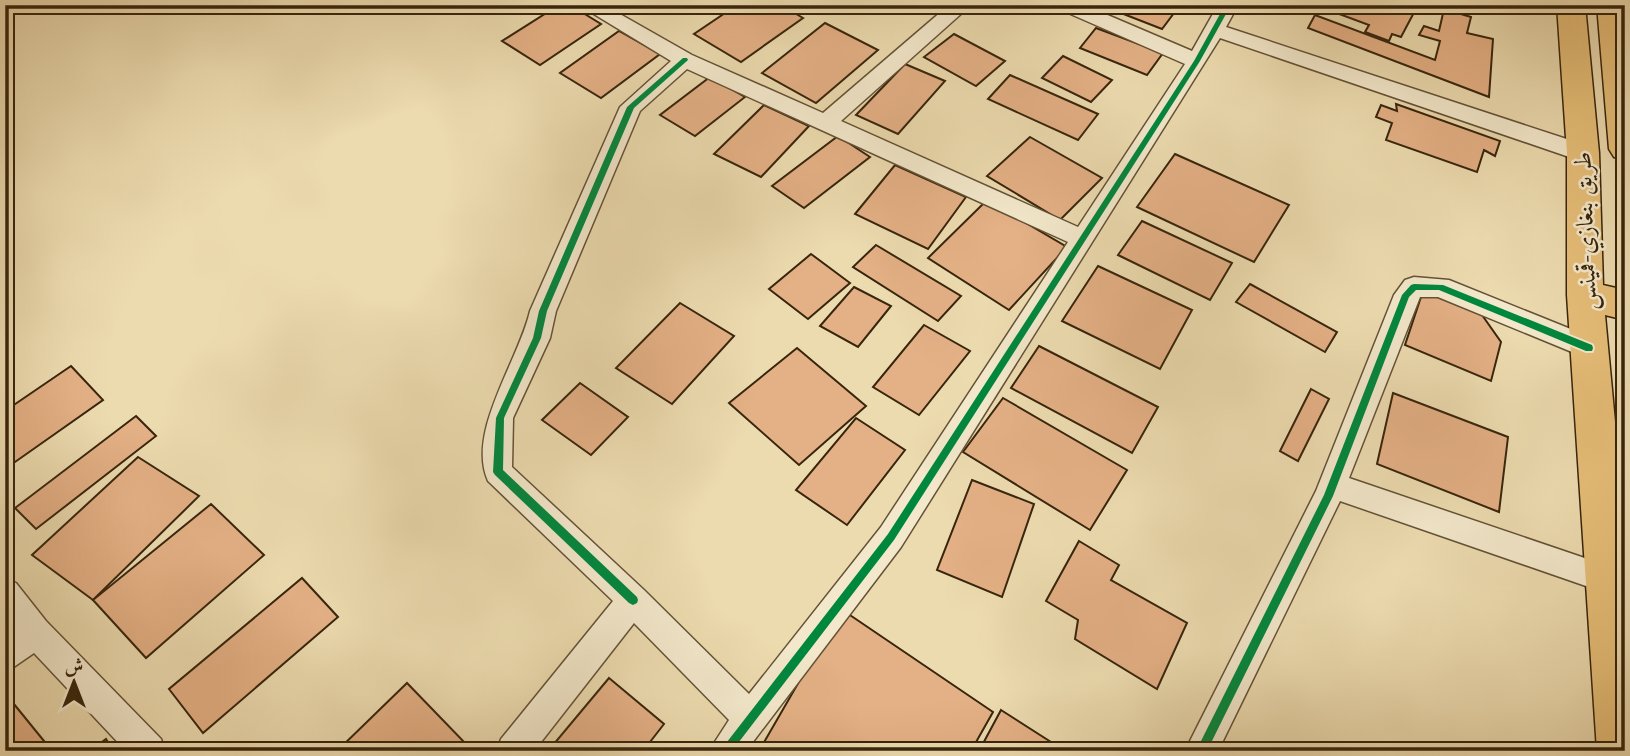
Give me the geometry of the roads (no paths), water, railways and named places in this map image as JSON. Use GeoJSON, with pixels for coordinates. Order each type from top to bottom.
{"type":"FeatureCollection","features":[{"type":"Feature","properties":{"kind":"main road","name":"طريق بنغازي-قمينس"},"geometry":{"type":"LineString","coordinates":[[1571,5],[1583,153],[1585,295],[1621,751]]}},
{"type":"Feature","properties":{"kind":"main road"},"geometry":{"type":"LineString","coordinates":[[1611,5],[1619,40],[1625,149]]}},
{"type":"Feature","properties":{"kind":"main road"},"geometry":{"type":"LineString","coordinates":[[1585,295],[1625,305]]}},
{"type":"Feature","properties":{"kind":"street"},"geometry":{"type":"LineString","coordinates":[[589,5],[685,60],[1083,239]]}},
{"type":"Feature","properties":{"kind":"street"},"geometry":{"type":"LineString","coordinates":[[825,123],[961,5]]}},
{"type":"Feature","properties":{"kind":"street"},"geometry":{"type":"LineString","coordinates":[[1066,5],[1197,61]]}},
{"type":"Feature","properties":{"kind":"street"},"geometry":{"type":"LineString","coordinates":[[725,751],[891,537],[1197,61],[1228,5]]}},
{"type":"Feature","properties":{"kind":"street"},"geometry":{"type":"LineString","coordinates":[[1215,30],[1583,153]]}},
{"type":"Feature","properties":{"kind":"street"},"geometry":{"type":"LineString","coordinates":[[685,60],[631,107],[544,311],[537,338],[500,418],[498,472],[633,600],[749,718]]}},
{"type":"Feature","properties":{"kind":"street"},"geometry":{"type":"LineString","coordinates":[[1208,748],[1332,485],[1406,295],[1414,287],[1440,287],[1589,348]]}},
{"type":"Feature","properties":{"kind":"street"},"geometry":{"type":"LineString","coordinates":[[1332,485],[1609,580]]}},
{"type":"Feature","properties":{"kind":"street"},"geometry":{"type":"LineString","coordinates":[[5,593],[35,632],[149,751]]}},
{"type":"Feature","properties":{"kind":"street"},"geometry":{"type":"LineString","coordinates":[[513,751],[633,600]]}},
{"type":"Feature","properties":{"kind":"street"},"geometry":{"type":"LineString","coordinates":[[5,657],[35,632]]}}]}
